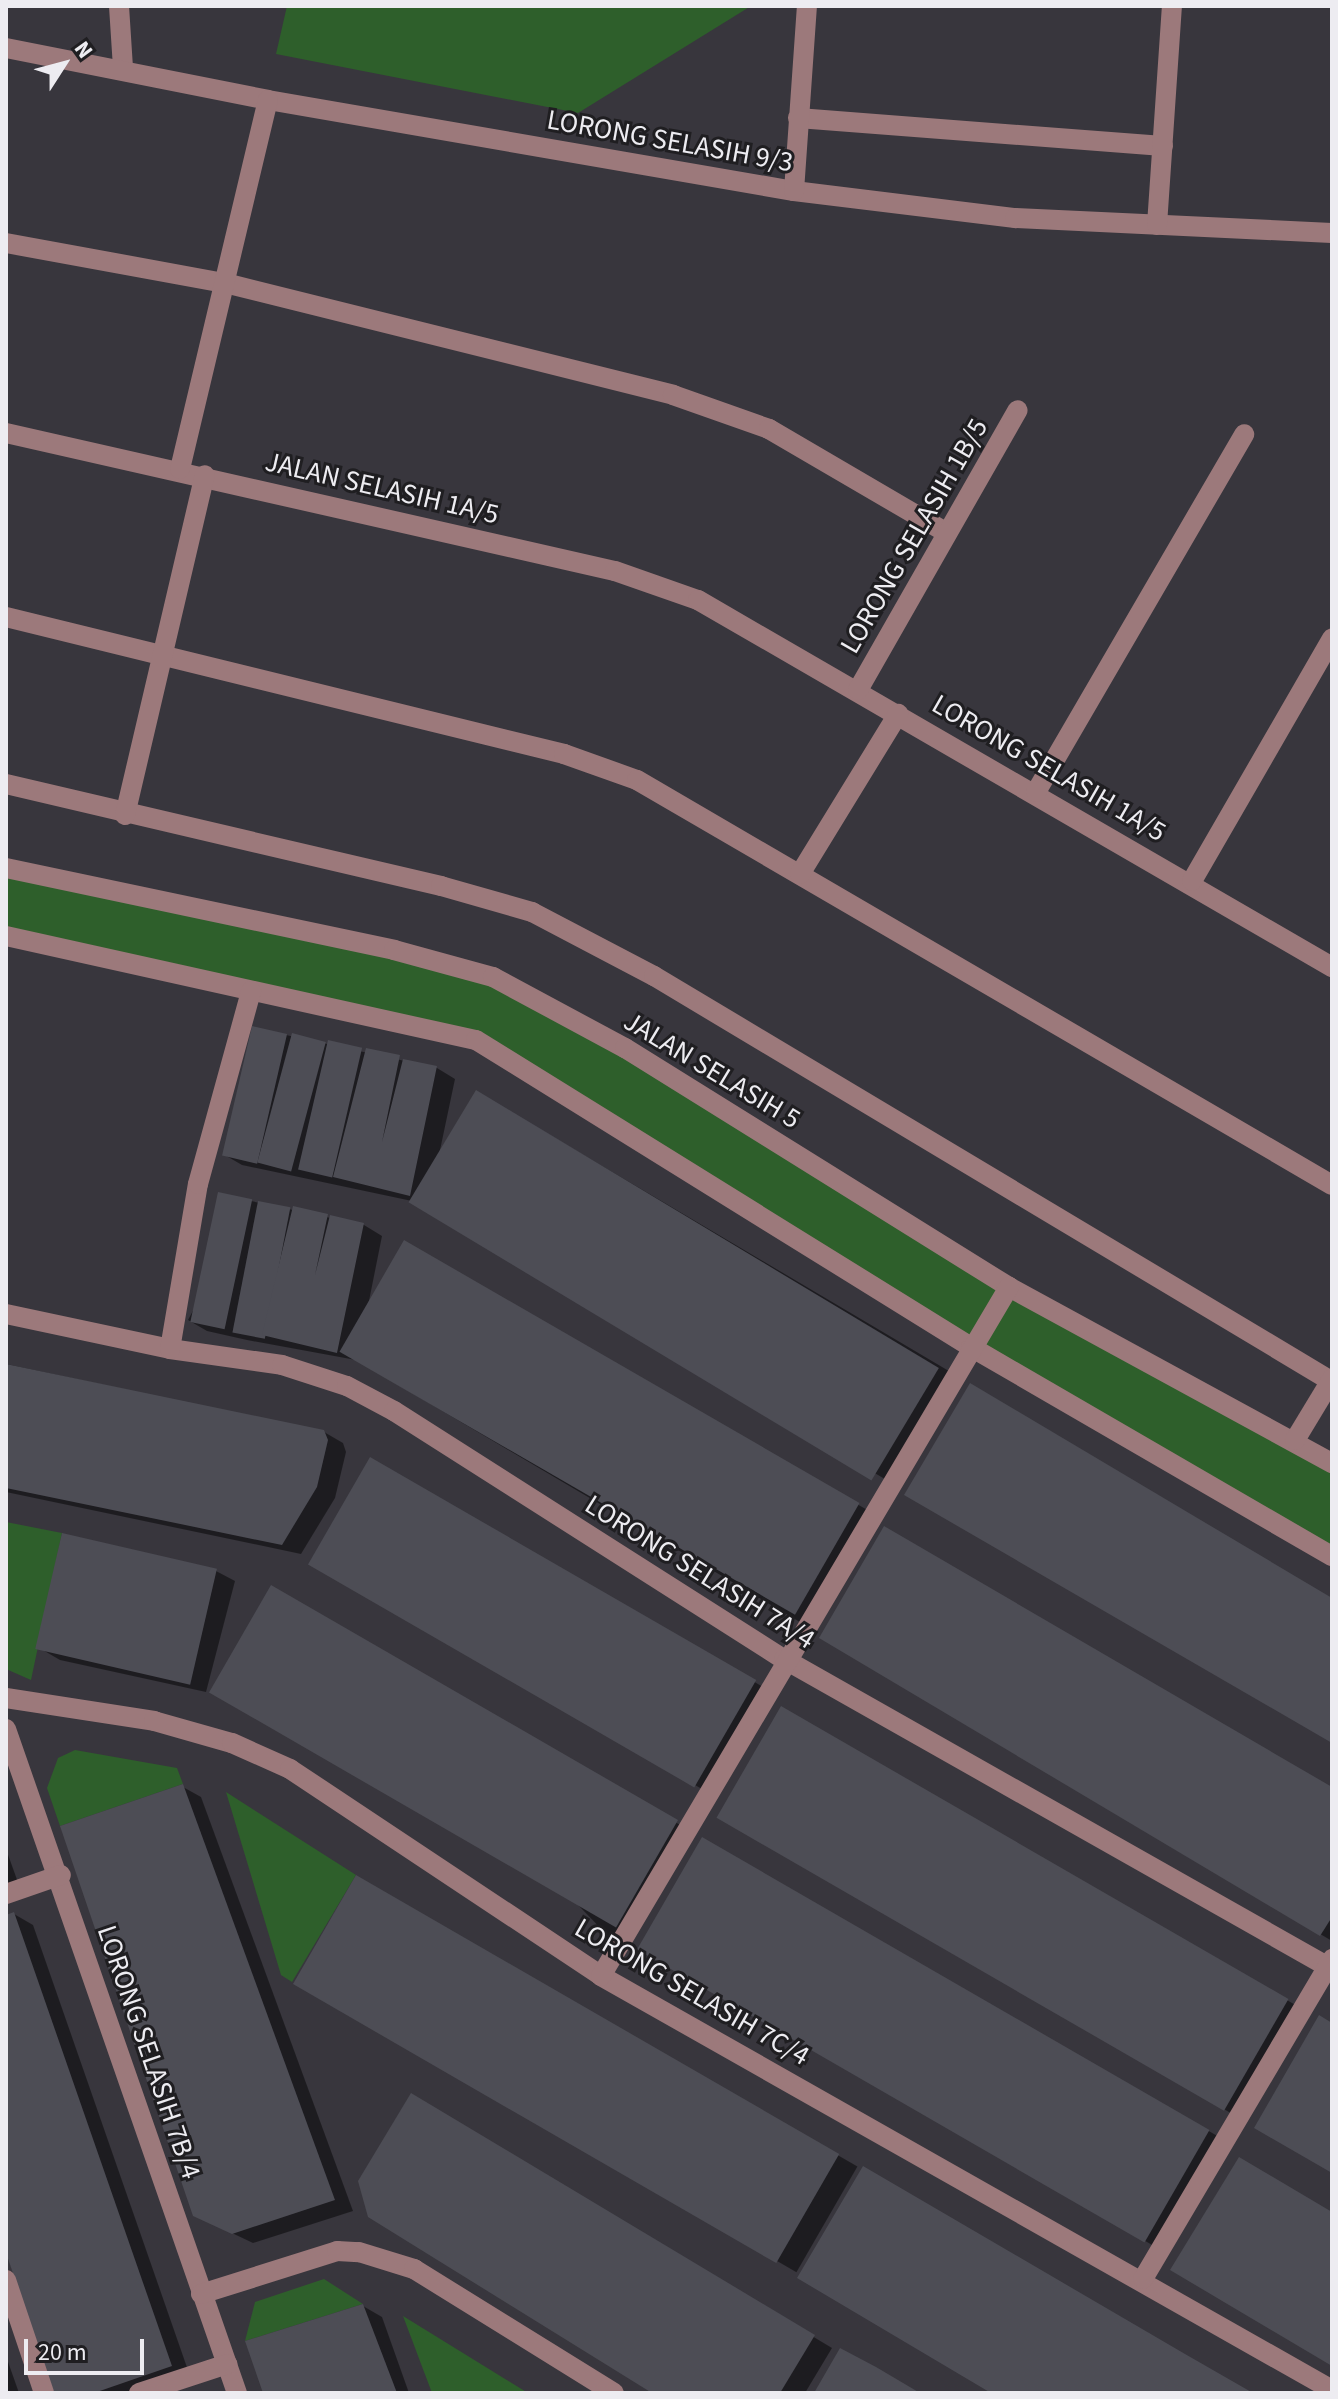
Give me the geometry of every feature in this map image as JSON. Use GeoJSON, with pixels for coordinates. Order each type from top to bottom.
{"type":"FeatureCollection","features":[{"type":"Feature","properties":{"kind":"street"},"geometry":{"type":"LineString","coordinates":[[119,6],[123,68]]}},
{"type":"Feature","properties":{"kind":"street"},"geometry":{"type":"LineString","coordinates":[[794,191],[807,6]]}},
{"type":"Feature","properties":{"kind":"street"},"geometry":{"type":"LineString","coordinates":[[1157,225],[1172,6]]}},
{"type":"Feature","properties":{"kind":"street","name":"LORONG SELASIH 9/3"},"geometry":{"type":"LineString","coordinates":[[6,48],[123,68],[268,100],[794,191],[1015,218],[1332,233]]}},
{"type":"Feature","properties":{"kind":"street"},"geometry":{"type":"LineString","coordinates":[[180,469],[268,100]]}},
{"type":"Feature","properties":{"kind":"street"},"geometry":{"type":"LineString","coordinates":[[798,118],[1163,146]]}},
{"type":"Feature","properties":{"kind":"street"},"geometry":{"type":"LineString","coordinates":[[6,243],[225,283],[673,395],[769,429],[947,533]]}},
{"type":"Feature","properties":{"kind":"street","name":"LORONG SELASIH 1B/5"},"geometry":{"type":"LineString","coordinates":[[858,690],[1018,410]]}},
{"type":"Feature","properties":{"kind":"street","name":"JALAN SELASIH 1A/5"},"geometry":{"type":"LineString","coordinates":[[6,433],[180,469],[615,571],[737,620]]}},
{"type":"Feature","properties":{"kind":"street"},"geometry":{"type":"LineString","coordinates":[[1036,792],[1244,434]]}},
{"type":"Feature","properties":{"kind":"street"},"geometry":{"type":"LineString","coordinates":[[125,815],[205,475]]}},
{"type":"Feature","properties":{"kind":"street"},"geometry":{"type":"LineString","coordinates":[[6,617],[164,652],[564,754],[637,780],[1332,1185]]}},
{"type":"Feature","properties":{"kind":"street","name":"LORONG SELASIH 1A/5"},"geometry":{"type":"LineString","coordinates":[[737,620],[1192,881],[1332,967]]}},
{"type":"Feature","properties":{"kind":"street"},"geometry":{"type":"LineString","coordinates":[[1192,881],[1332,639]]}},
{"type":"Feature","properties":{"kind":"street"},"geometry":{"type":"LineString","coordinates":[[800,874],[898,714]]}},
{"type":"Feature","properties":{"kind":"street","name":"JALAN SELASIH 5"},"geometry":{"type":"LineString","coordinates":[[6,784],[125,815],[441,886],[532,912],[654,976],[1332,1380]]}},
{"type":"Feature","properties":{"kind":"street","name":"JALAN SELASIH 5"},"geometry":{"type":"LineString","coordinates":[[6,868],[394,950],[493,977],[625,1048],[1009,1287],[1295,1440],[1332,1463]]}},
{"type":"Feature","properties":{"kind":"street"},"geometry":{"type":"LineString","coordinates":[[6,936],[476,1040],[971,1347],[1332,1556]]}},
{"type":"Feature","properties":{"kind":"street"},"geometry":{"type":"LineString","coordinates":[[170,1349],[198,1184],[251,991]]}},
{"type":"Feature","properties":{"kind":"street"},"geometry":{"type":"LineString","coordinates":[[601,1976],[784,1659],[1009,1287]]}},
{"type":"Feature","properties":{"kind":"street","name":"LORONG SELASIH 7A/4"},"geometry":{"type":"LineString","coordinates":[[6,1314],[170,1349],[282,1365],[347,1386],[394,1411],[784,1659],[1330,1965]]}},
{"type":"Feature","properties":{"kind":"street"},"geometry":{"type":"LineString","coordinates":[[1295,1440],[1332,1380]]}},
{"type":"Feature","properties":{"kind":"street","name":"LORONG SELASIH 7C/4"},"geometry":{"type":"LineString","coordinates":[[6,1698],[154,1721],[232,1743],[290,1769],[601,1976],[1143,2279],[1332,2390]]}},
{"type":"Feature","properties":{"kind":"street","name":"LORONG SELASIH 7B/4"},"geometry":{"type":"LineString","coordinates":[[6,1729],[61,1875],[237,2393]]}},
{"type":"Feature","properties":{"kind":"street"},"geometry":{"type":"LineString","coordinates":[[6,1894],[61,1875]]}},
{"type":"Feature","properties":{"kind":"street"},"geometry":{"type":"LineString","coordinates":[[1143,2279],[1330,1965]]}},
{"type":"Feature","properties":{"kind":"street"},"geometry":{"type":"LineString","coordinates":[[201,2294],[337,2251],[359,2252],[414,2269],[614,2393]]}},
{"type":"Feature","properties":{"kind":"street"},"geometry":{"type":"LineString","coordinates":[[6,2280],[44,2393]]}},
{"type":"Feature","properties":{"kind":"street"},"geometry":{"type":"LineString","coordinates":[[139,2393],[227,2364]]}},
{"type":"Feature","properties":{"kind":"green space"},"geometry":{"type":"Polygon","coordinates":[[[287,6],[751,6],[578,113],[276,54],[287,6]]]}},
{"type":"Feature","properties":{"kind":"green space"},"geometry":{"type":"Polygon","coordinates":[[[6,868],[493,977],[1009,1287],[1332,1463],[1332,1556],[476,1040],[6,936],[6,868]]]}},
{"type":"Feature","properties":{"kind":"green space"},"geometry":{"type":"Polygon","coordinates":[[[6,1522],[62,1533],[31,1680],[6,1669],[6,1522]]]}},
{"type":"Feature","properties":{"kind":"green space"},"geometry":{"type":"Polygon","coordinates":[[[75,1750],[177,1768],[183,1784],[60,1826],[47,1788],[58,1758],[75,1750]]]}},
{"type":"Feature","properties":{"kind":"green space"},"geometry":{"type":"Polygon","coordinates":[[[226,1792],[356,1875],[292,1982],[281,1975],[226,1792]]]}},
{"type":"Feature","properties":{"kind":"green space"},"geometry":{"type":"Polygon","coordinates":[[[324,2279],[363,2304],[245,2341],[255,2302],[324,2279]]]}},
{"type":"Feature","properties":{"kind":"green space"},"geometry":{"type":"Polygon","coordinates":[[[403,2316],[528,2393],[432,2393],[403,2316]]]}},
{"type":"Feature","properties":{"kind":"building"},"geometry":{"type":"Polygon","coordinates":[[[252,1026],[287,1034],[257,1164],[222,1156],[252,1026]]]}},
{"type":"Feature","properties":{"kind":"building"},"geometry":{"type":"Polygon","coordinates":[[[292,1033],[326,1042],[291,1171],[257,1162],[292,1033]]]}},
{"type":"Feature","properties":{"kind":"building"},"geometry":{"type":"Polygon","coordinates":[[[328,1040],[362,1048],[332,1177],[298,1170],[328,1040]]]}},
{"type":"Feature","properties":{"kind":"building"},"geometry":{"type":"Polygon","coordinates":[[[366,1048],[400,1055],[382,1142],[403,1059],[437,1066],[410,1196],[333,1177],[366,1048]]]}},
{"type":"Feature","properties":{"kind":"building"},"geometry":{"type":"Polygon","coordinates":[[[476,1090],[939,1368],[871,1480],[409,1202],[476,1090]]]}},
{"type":"Feature","properties":{"kind":"building"},"geometry":{"type":"Polygon","coordinates":[[[218,1192],[252,1199],[225,1329],[190,1322],[218,1192]]]}},
{"type":"Feature","properties":{"kind":"building"},"geometry":{"type":"Polygon","coordinates":[[[258,1201],[290,1207],[265,1339],[232,1333],[258,1201]]]}},
{"type":"Feature","properties":{"kind":"building"},"geometry":{"type":"Polygon","coordinates":[[[293,1206],[328,1214],[315,1275],[330,1215],[364,1223],[337,1353],[262,1335],[293,1206]]]}},
{"type":"Feature","properties":{"kind":"building"},"geometry":{"type":"Polygon","coordinates":[[[404,1240],[860,1503],[795,1615],[340,1352],[404,1240]]]}},
{"type":"Feature","properties":{"kind":"building"},"geometry":{"type":"Polygon","coordinates":[[[6,1364],[324,1430],[328,1440],[317,1487],[282,1545],[6,1488],[6,1364]]]}},
{"type":"Feature","properties":{"kind":"building"},"geometry":{"type":"Polygon","coordinates":[[[970,1383],[1332,1598],[1332,1743],[904,1495],[970,1383]]]}},
{"type":"Feature","properties":{"kind":"building"},"geometry":{"type":"Polygon","coordinates":[[[370,1457],[756,1680],[694,1787],[308,1564],[370,1457]]]}},
{"type":"Feature","properties":{"kind":"building"},"geometry":{"type":"Polygon","coordinates":[[[884,1526],[1332,1787],[1332,1917],[1320,1936],[819,1638],[884,1526]]]}},
{"type":"Feature","properties":{"kind":"building"},"geometry":{"type":"Polygon","coordinates":[[[62,1533],[217,1569],[190,1685],[35,1649],[62,1533]]]}},
{"type":"Feature","properties":{"kind":"building"},"geometry":{"type":"Polygon","coordinates":[[[271,1585],[678,1820],[616,1927],[209,1692],[271,1585]]]}},
{"type":"Feature","properties":{"kind":"building"},"geometry":{"type":"Polygon","coordinates":[[[781,1706],[1288,1999],[1224,2111],[716,1818],[781,1706]]]}},
{"type":"Feature","properties":{"kind":"building"},"geometry":{"type":"Polygon","coordinates":[[[183,1784],[335,2200],[232,2234],[193,2216],[60,1826],[183,1784]]]}},
{"type":"Feature","properties":{"kind":"building"},"geometry":{"type":"Polygon","coordinates":[[[702,1837],[1209,2130],[1144,2243],[637,1950],[702,1837]]]}},
{"type":"Feature","properties":{"kind":"building"},"geometry":{"type":"Polygon","coordinates":[[[356,1875],[839,2154],[776,2263],[293,1984],[356,1875]]]}},
{"type":"Feature","properties":{"kind":"building"},"geometry":{"type":"Polygon","coordinates":[[[14,1912],[172,2366],[94,2393],[54,2393],[6,2253],[6,1915],[14,1912]]]}},
{"type":"Feature","properties":{"kind":"building"},"geometry":{"type":"Polygon","coordinates":[[[1319,2015],[1332,2023],[1332,2173],[1254,2128],[1319,2015]]]}},
{"type":"Feature","properties":{"kind":"building"},"geometry":{"type":"Polygon","coordinates":[[[411,2093],[815,2335],[780,2393],[652,2393],[368,2217],[358,2181],[411,2093]]]}},
{"type":"Feature","properties":{"kind":"building"},"geometry":{"type":"Polygon","coordinates":[[[1239,2157],[1332,2212],[1332,2366],[1170,2270],[1239,2157]]]}},
{"type":"Feature","properties":{"kind":"building"},"geometry":{"type":"Polygon","coordinates":[[[863,2166],[1253,2393],[991,2393],[797,2278],[863,2166]]]}},
{"type":"Feature","properties":{"kind":"building"},"geometry":{"type":"Polygon","coordinates":[[[363,2304],[397,2393],[263,2393],[245,2341],[363,2304]]]}},
{"type":"Feature","properties":{"kind":"building"},"geometry":{"type":"Polygon","coordinates":[[[840,2348],[876,2367],[920,2393],[814,2393],[840,2348]]]}}]}
